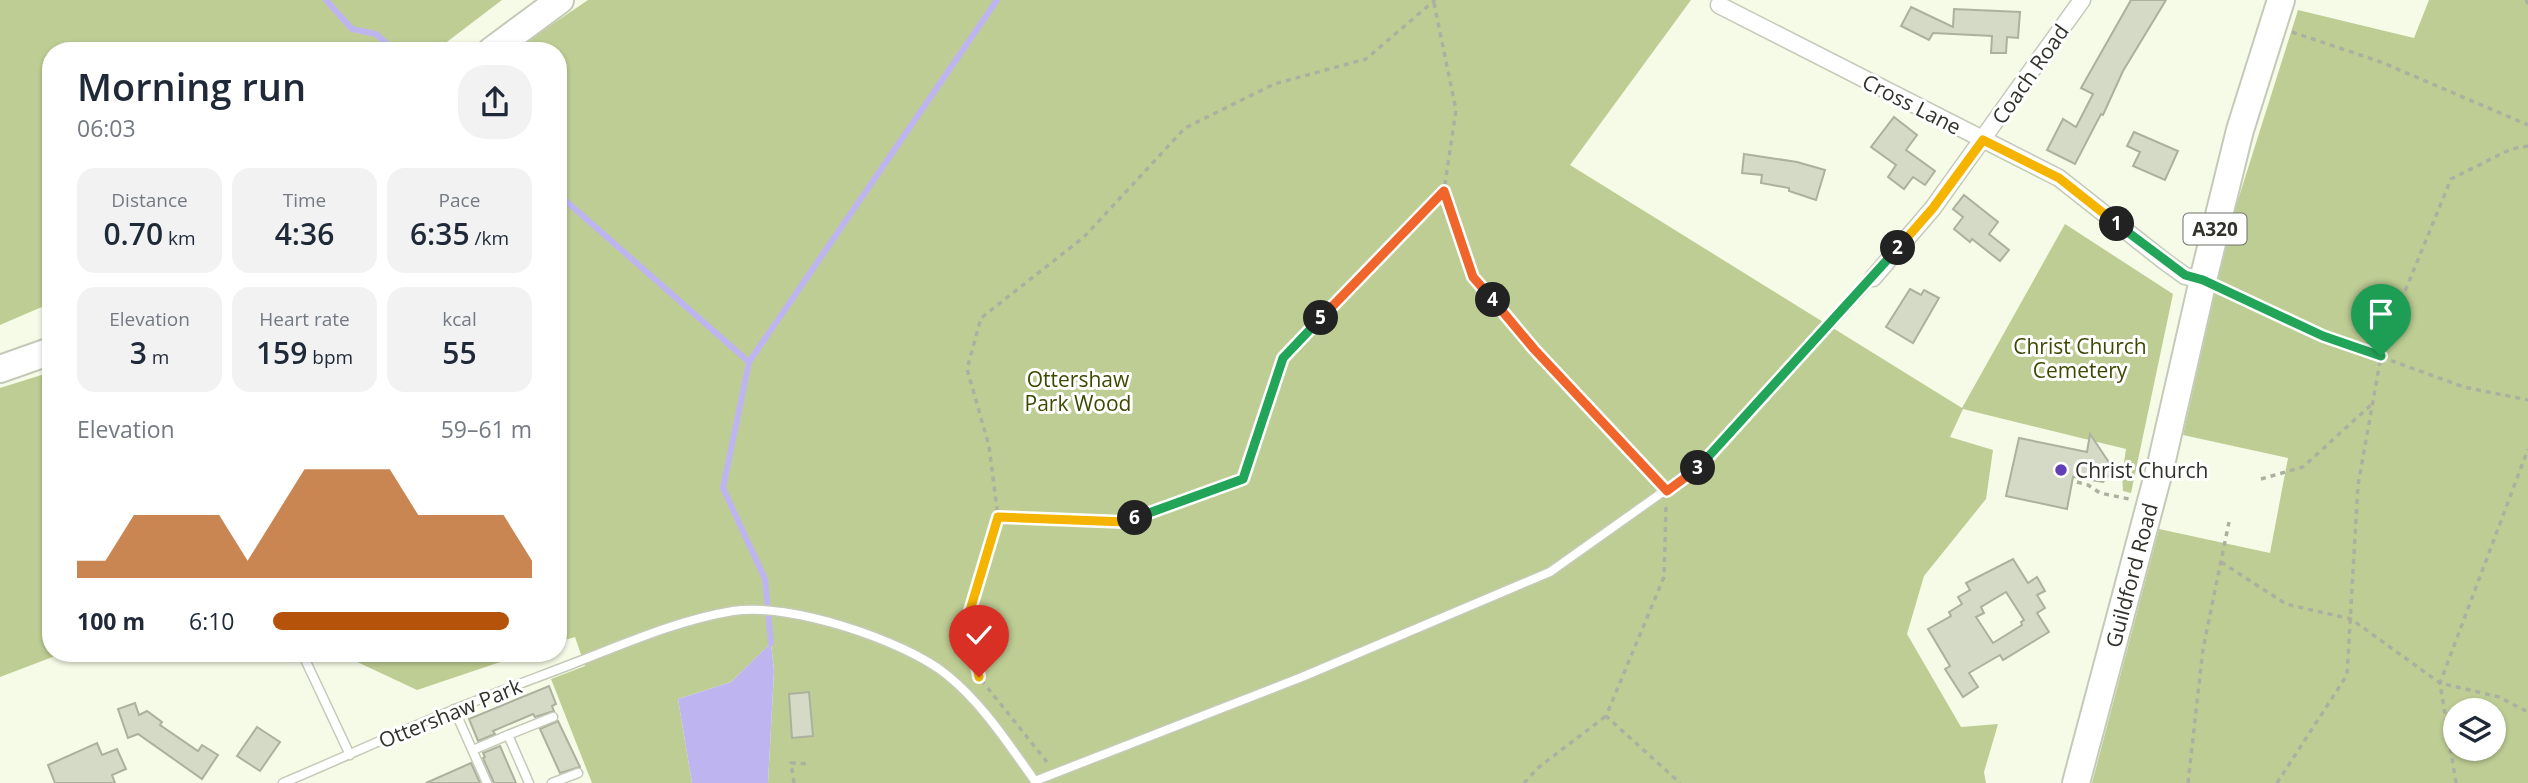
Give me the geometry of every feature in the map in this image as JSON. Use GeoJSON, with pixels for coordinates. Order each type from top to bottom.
{"type":"FeatureCollection","features":[{"type":"Feature","properties":{"kind":"main road"},"geometry":{"type":"LineString","coordinates":[[503,42],[560,0]]}},
{"type":"Feature","properties":{"kind":"main road","name":"Guildford Road"},"geometry":{"type":"LineString","coordinates":[[2076,783],[2162,460],[2240,130],[2281,0]]}},
{"type":"Feature","properties":{"kind":"main road"},"geometry":{"type":"LineString","coordinates":[[0,369],[42,354]]}},
{"type":"Feature","properties":{"kind":"street","name":"Coach Road"},"geometry":{"type":"LineString","coordinates":[[1873,278],[1933,208],[2082,0]]}},
{"type":"Feature","properties":{"kind":"street","name":"Cross Lane"},"geometry":{"type":"LineString","coordinates":[[1719,5],[2059,178],[2163,260],[2185,275],[2203,280]]}},
{"type":"Feature","properties":{"kind":"lane"},"geometry":{"type":"LineString","coordinates":[[1055,772],[1302,677],[1550,572],[1705,462],[1873,278]]}},
{"type":"Feature","properties":{"kind":"lane","name":"Ottershaw Park"},"geometry":{"type":"LineString","coordinates":[[283,783],[454,709],[676,626],[734,611],[778,611],[822,621],[888,643],[926,661],[948,676],[992,722],[1035,781],[1055,772]]}},
{"type":"Feature","properties":{"kind":"lane"},"geometry":{"type":"LineString","coordinates":[[306,662],[349,755]]}},
{"type":"Feature","properties":{"kind":"lane"},"geometry":{"type":"LineString","coordinates":[[454,709],[487,783]]}},
{"type":"Feature","properties":{"kind":"lane"},"geometry":{"type":"LineString","coordinates":[[473,750],[554,717]]}},
{"type":"Feature","properties":{"kind":"lane"},"geometry":{"type":"LineString","coordinates":[[508,735],[529,783]]}},
{"type":"Feature","properties":{"kind":"lane"},"geometry":{"type":"LineString","coordinates":[[552,783],[578,773]]}},
{"type":"Feature","properties":{"kind":"path"},"geometry":{"type":"LineString","coordinates":[[1055,772],[979,677],[968,617],[998,517],[989,446],[967,369],[981,317],[1084,237],[1185,128],[1275,84],[1366,59],[1434,1],[1456,110],[1444,191],[1473,277],[1534,349],[1667,491],[1664,577],[1606,716],[1539,767],[1524,783]]}},
{"type":"Feature","properties":{"kind":"path"},"geometry":{"type":"LineString","coordinates":[[2272,26],[2381,62],[2528,125]]}},
{"type":"Feature","properties":{"kind":"path"},"geometry":{"type":"LineString","coordinates":[[2277,783],[2347,675],[2358,485],[2383,345],[2451,179],[2511,149],[2528,146]]}},
{"type":"Feature","properties":{"kind":"path"},"geometry":{"type":"LineString","coordinates":[[998,517],[1125,522],[1243,479],[1283,358],[1444,191]]}},
{"type":"Feature","properties":{"kind":"path"},"geometry":{"type":"LineString","coordinates":[[2203,280],[2323,336],[2464,387],[2528,400]]}},
{"type":"Feature","properties":{"kind":"path"},"geometry":{"type":"LineString","coordinates":[[2261,479],[2303,467],[2372,404]]}},
{"type":"Feature","properties":{"kind":"path"},"geometry":{"type":"LineString","coordinates":[[2456,783],[2440,683],[2528,449]]}},
{"type":"Feature","properties":{"kind":"path"},"geometry":{"type":"LineString","coordinates":[[2077,482],[2100,493],[2134,499]]}},
{"type":"Feature","properties":{"kind":"path"},"geometry":{"type":"LineString","coordinates":[[2188,783],[2203,649],[2229,522]]}},
{"type":"Feature","properties":{"kind":"path"},"geometry":{"type":"LineString","coordinates":[[2221,562],[2286,604],[2351,620],[2440,683],[2499,697],[2528,712]]}},
{"type":"Feature","properties":{"kind":"path"},"geometry":{"type":"LineString","coordinates":[[1606,716],[1680,783]]}},
{"type":"Feature","properties":{"kind":"path"},"geometry":{"type":"LineString","coordinates":[[794,783],[790,763],[810,764]]}},
{"type":"Feature","properties":{"kind":"green space"},"geometry":{"type":"Polygon","coordinates":[[[0,0],[502,0],[447,42],[42,42],[42,307],[0,325],[0,0]]]}},
{"type":"Feature","properties":{"kind":"green space","name":"Ottershaw Park Wood"},"geometry":{"type":"Polygon","coordinates":[[[588,0],[1691,0],[1570,165],[1962,408],[2065,224],[2173,294],[2131,493],[2123,491],[2122,475],[2126,449],[1963,409],[1950,437],[1993,450],[1986,499],[1924,576],[1907,634],[1961,727],[1998,724],[1984,772],[1986,783],[768,783],[774,671],[771,643],[731,682],[678,699],[692,783],[592,783],[551,679],[585,666],[575,637],[567,639],[567,42],[526,42],[588,0]]]}},
{"type":"Feature","properties":{"kind":"green space"},"geometry":{"type":"Polygon","coordinates":[[[2429,0],[2528,0],[2528,783],[2092,783],[2159,529],[2270,553],[2288,458],[2183,435],[2231,222],[2298,10],[2414,38],[2429,0]]]}},
{"type":"Feature","properties":{"kind":"green space"},"geometry":{"type":"Polygon","coordinates":[[[42,375],[42,661],[0,677],[0,388],[42,375]]]}},
{"type":"Feature","properties":{"kind":"green space"},"geometry":{"type":"Polygon","coordinates":[[[357,662],[500,662],[417,690],[357,662]]]}},
{"type":"Feature","properties":{"kind":"shaded area"},"geometry":{"type":"Polygon","coordinates":[[[771,643],[774,671],[768,783],[692,783],[678,699],[731,682],[771,643]]]}},
{"type":"Feature","properties":{"kind":"building"},"geometry":{"type":"Polygon","coordinates":[[[2131,0],[2166,0],[2123,71],[2103,115],[2101,114],[2075,164],[2047,150],[2063,119],[2076,127],[2093,94],[2081,88],[2131,0]]]}},
{"type":"Feature","properties":{"kind":"building"},"geometry":{"type":"Polygon","coordinates":[[[1911,7],[1953,27],[1954,9],[2020,12],[2018,38],[2007,37],[2006,53],[1991,53],[1992,36],[1933,33],[1929,40],[1901,26],[1911,7]]]}},
{"type":"Feature","properties":{"kind":"building"},"geometry":{"type":"Polygon","coordinates":[[[1894,117],[1917,135],[1906,150],[1935,171],[1925,185],[1913,177],[1904,189],[1888,177],[1896,165],[1871,147],[1894,117]]]}},
{"type":"Feature","properties":{"kind":"building"},"geometry":{"type":"Polygon","coordinates":[[[2134,132],[2178,151],[2165,180],[2133,166],[2140,152],[2127,146],[2134,132]]]}},
{"type":"Feature","properties":{"kind":"building"},"geometry":{"type":"Polygon","coordinates":[[[1744,154],[1797,162],[1825,170],[1816,200],[1789,191],[1789,188],[1761,183],[1762,175],[1742,173],[1744,154]]]}},
{"type":"Feature","properties":{"kind":"building"},"geometry":{"type":"Polygon","coordinates":[[[1964,195],[1998,222],[1989,234],[2009,250],[2000,261],[1954,229],[1963,217],[1953,209],[1964,195]]]}},
{"type":"Feature","properties":{"kind":"building"},"geometry":{"type":"Polygon","coordinates":[[[1910,289],[1921,295],[1924,290],[1939,298],[1913,343],[1886,327],[1910,289]]]}},
{"type":"Feature","properties":{"kind":"building","name":"Christ Church"},"geometry":{"type":"Polygon","coordinates":[[[2090,434],[2112,467],[2110,474],[2103,482],[2073,477],[2067,509],[2006,496],[2019,438],[2087,452],[2090,434]]]}},
{"type":"Feature","properties":{"kind":"building"},"geometry":{"type":"Polygon","coordinates":[[[2013,559],[2028,583],[2037,577],[2045,591],[2037,595],[2045,608],[2037,613],[2049,632],[2003,660],[2000,655],[1969,673],[1978,687],[1963,697],[1945,669],[1950,666],[1928,629],[1951,616],[1949,612],[1962,604],[1958,597],[1970,590],[1966,583],[2013,559]],[[2006,592],[1981,607],[1984,613],[1976,617],[1993,643],[2022,625],[2024,620],[2006,592]]]}},
{"type":"Feature","properties":{"kind":"building"},"geometry":{"type":"Polygon","coordinates":[[[549,686],[556,704],[552,706],[554,711],[535,717],[533,714],[493,731],[495,734],[478,741],[469,719],[549,686]]]}},
{"type":"Feature","properties":{"kind":"building"},"geometry":{"type":"Polygon","coordinates":[[[809,692],[813,736],[792,738],[789,694],[809,692]]]}},
{"type":"Feature","properties":{"kind":"building"},"geometry":{"type":"Polygon","coordinates":[[[135,703],[139,715],[147,711],[162,722],[160,725],[198,751],[202,745],[218,755],[202,779],[138,734],[128,738],[118,709],[135,703]]]}},
{"type":"Feature","properties":{"kind":"building"},"geometry":{"type":"Polygon","coordinates":[[[558,721],[580,767],[560,773],[540,729],[558,721]]]}},
{"type":"Feature","properties":{"kind":"building"},"geometry":{"type":"Polygon","coordinates":[[[257,727],[280,742],[260,771],[237,756],[257,727]]]}},
{"type":"Feature","properties":{"kind":"building"},"geometry":{"type":"Polygon","coordinates":[[[97,743],[102,755],[117,749],[126,769],[112,775],[115,783],[55,783],[48,765],[97,743]]]}},
{"type":"Feature","properties":{"kind":"building"},"geometry":{"type":"Polygon","coordinates":[[[500,746],[516,783],[494,783],[483,758],[483,753],[500,746]]]}},
{"type":"Feature","properties":{"kind":"building"},"geometry":{"type":"Polygon","coordinates":[[[471,763],[480,783],[426,783],[471,763]]]}},
{"type":"Feature","properties":{"kind":"waterway"},"geometry":{"type":"LineString","coordinates":[[326,0],[352,29],[376,34],[385,42]]}},
{"type":"Feature","properties":{"kind":"waterway"},"geometry":{"type":"LineString","coordinates":[[771,643],[765,579],[723,488],[749,362],[997,0]]}},
{"type":"Feature","properties":{"kind":"waterway"},"geometry":{"type":"LineString","coordinates":[[567,202],[749,362]]}},
{"type":"Feature","properties":{"kind":"place","name":"Christ Church"},"geometry":{"type":"Point","coordinates":[2061,470]}},
{"type":"Feature","properties":{"kind":"route"},"geometry":{"type":"LineString","coordinates":[[979,677],[968,617],[998,517],[1125,522],[1243,479],[1283,358],[1444,191],[1473,277],[1534,349],[1667,491],[1705,462],[1873,278],[1933,208],[1983,140],[2059,178],[2185,275],[2203,280],[2323,336],[2381,356]]}},
{"type":"Feature","properties":{"kind":"park label","name":"Christ Church Cemetery"},"geometry":{"type":"Point","coordinates":[2080,358]}}]}
